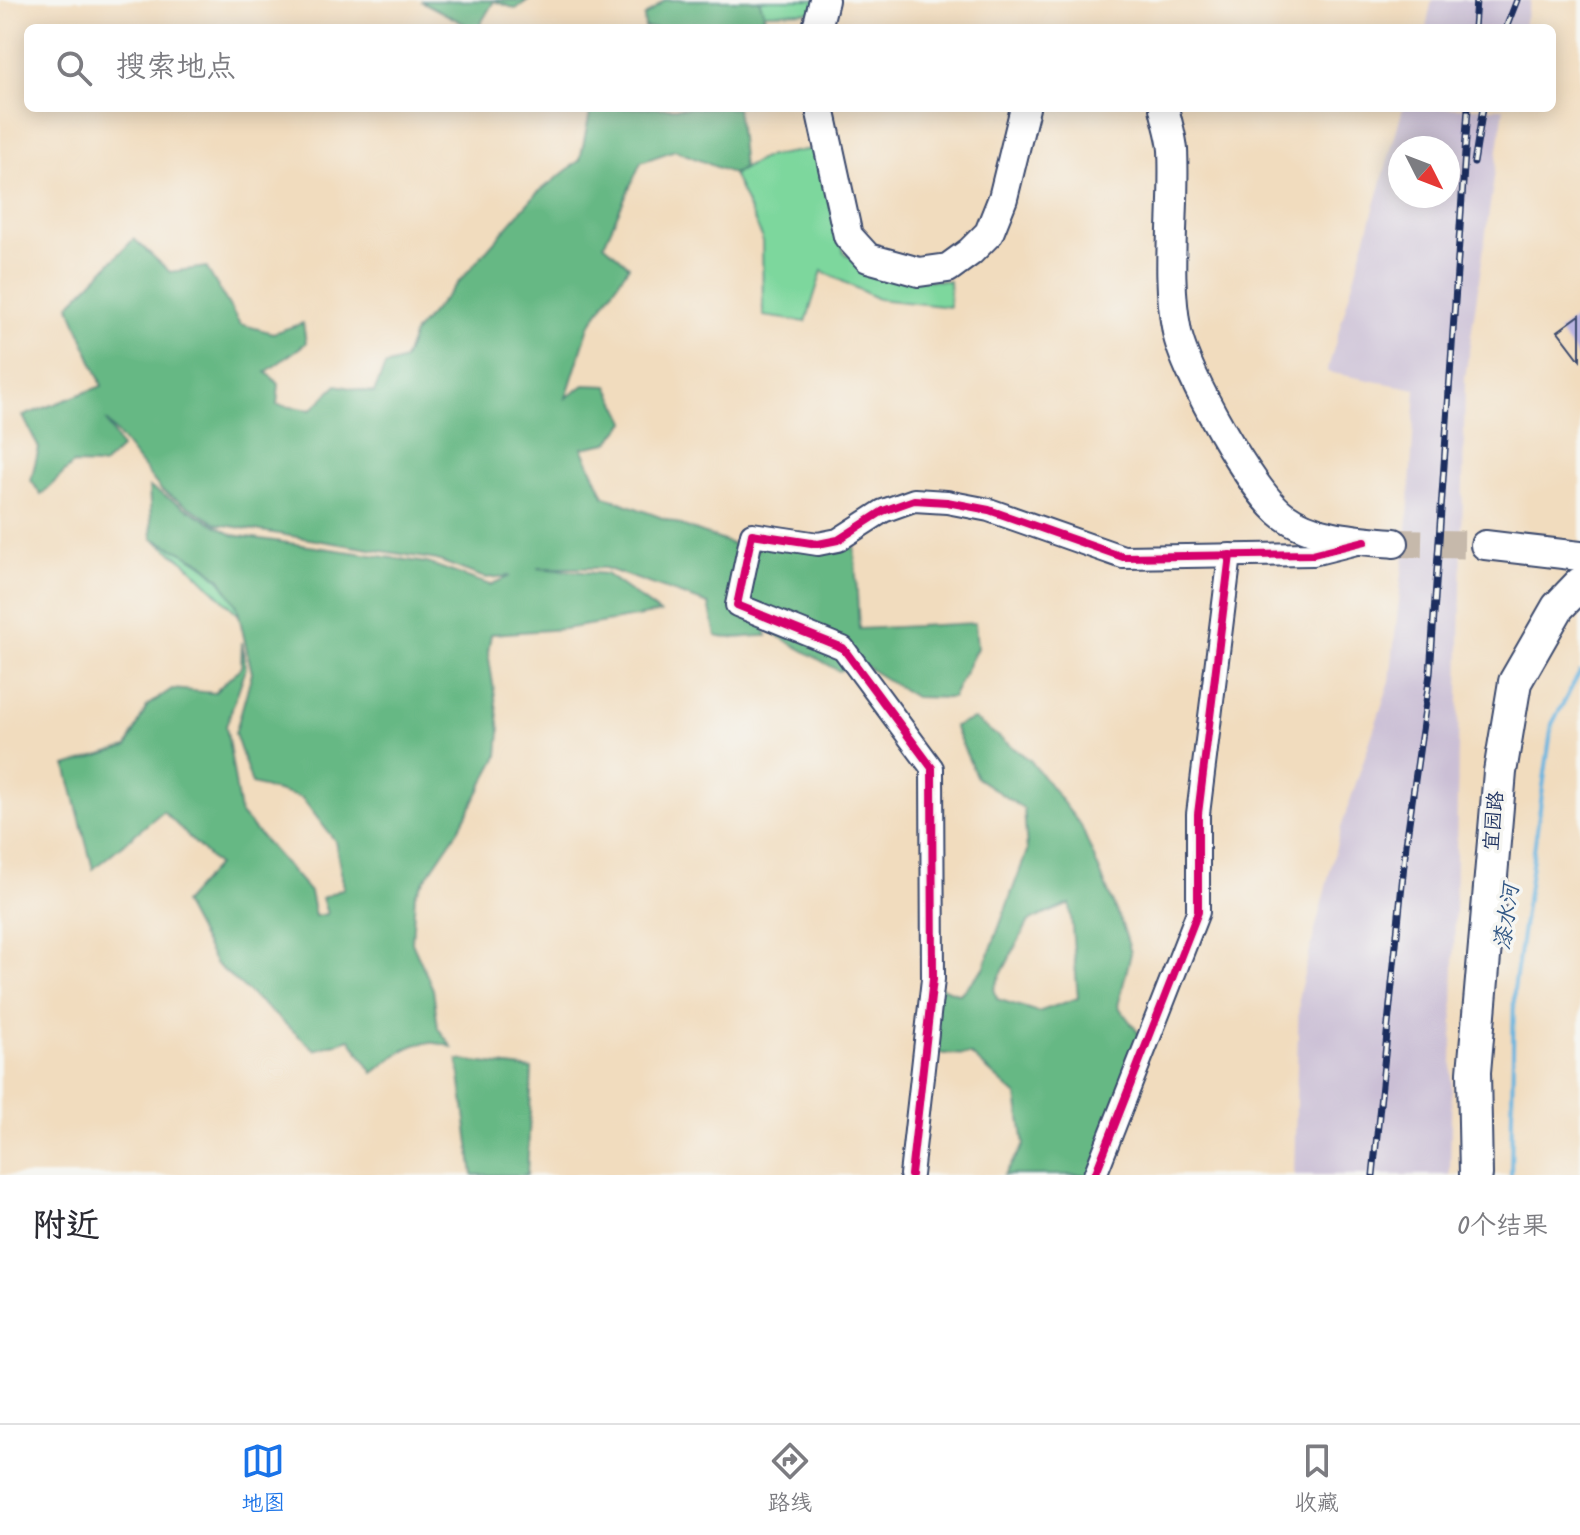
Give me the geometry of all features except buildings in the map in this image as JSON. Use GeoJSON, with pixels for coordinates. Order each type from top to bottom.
{"type":"FeatureCollection","features":[{"type":"Feature","properties":{"kind":"highway","name":"宜园路"},"geometry":{"type":"LineString","coordinates":[[1476,1175],[1474,1072],[1500,772],[1515,682],[1558,607],[1580,584]]}},
{"type":"Feature","properties":{"kind":"main road"},"geometry":{"type":"LineString","coordinates":[[818,24],[824,0]]}},
{"type":"Feature","properties":{"kind":"main road"},"geometry":{"type":"LineString","coordinates":[[821,112],[848,236],[868,258],[919,272],[948,268],[989,233],[1003,198],[1024,112]]}},
{"type":"Feature","properties":{"kind":"main road"},"geometry":{"type":"LineString","coordinates":[[1165,112],[1173,146],[1173,292],[1177,334],[1193,378],[1258,489],[1284,515],[1317,532],[1394,543]]}},
{"type":"Feature","properties":{"kind":"main road"},"geometry":{"type":"LineString","coordinates":[[1485,545],[1580,556]]}},
{"type":"Feature","properties":{"kind":"street"},"geometry":{"type":"LineString","coordinates":[[911,1175],[933,979],[932,768],[843,648],[737,605],[752,534],[818,544],[838,540],[883,511],[914,500],[989,510],[1123,557],[1313,554],[1365,541]]}},
{"type":"Feature","properties":{"kind":"street"},"geometry":{"type":"LineString","coordinates":[[1095,1175],[1198,912],[1198,814],[1230,555]]}},
{"type":"Feature","properties":{"kind":"shaded area"},"geometry":{"type":"Polygon","coordinates":[[[1432,0],[1531,0],[1524,24],[1427,24],[1432,0]]]}},
{"type":"Feature","properties":{"kind":"shaded area"},"geometry":{"type":"Polygon","coordinates":[[[1402,112],[1503,112],[1465,378],[1450,1175],[1294,1175],[1299,994],[1340,831],[1390,681],[1408,519],[1416,389],[1327,372],[1388,160],[1388,208],[1460,208],[1460,136],[1395,136],[1402,112]]]}},
{"type":"Feature","properties":{"kind":"green space"},"geometry":{"type":"Polygon","coordinates":[[[528,0],[516,9],[494,1],[480,24],[464,24],[421,1],[528,0]]]}},
{"type":"Feature","properties":{"kind":"green space"},"geometry":{"type":"Polygon","coordinates":[[[665,0],[759,0],[764,13],[763,24],[645,24],[644,17],[665,0]]]}},
{"type":"Feature","properties":{"kind":"green space"},"geometry":{"type":"Polygon","coordinates":[[[746,0],[818,0],[814,12],[765,13],[765,24],[749,24],[746,0]]]}},
{"type":"Feature","properties":{"kind":"green space"},"geometry":{"type":"Polygon","coordinates":[[[590,112],[737,112],[743,169],[733,174],[675,150],[641,162],[604,244],[629,266],[589,326],[566,398],[584,385],[608,386],[626,422],[608,443],[582,448],[604,496],[753,552],[767,541],[854,540],[859,629],[975,623],[977,648],[952,698],[915,697],[860,663],[839,671],[771,632],[760,613],[767,636],[716,636],[709,604],[605,568],[537,568],[606,574],[660,613],[564,629],[491,634],[488,652],[500,730],[498,756],[459,829],[415,894],[412,942],[433,989],[438,1028],[452,1047],[418,1044],[401,1052],[373,1073],[350,1039],[315,1050],[215,963],[183,903],[217,865],[163,811],[93,869],[66,766],[127,747],[147,706],[172,689],[214,693],[241,667],[242,642],[246,668],[226,726],[240,813],[310,892],[315,916],[327,914],[322,898],[344,888],[335,841],[302,798],[252,784],[235,734],[252,673],[237,606],[220,579],[199,561],[152,538],[149,487],[233,535],[427,563],[490,585],[510,576],[485,578],[437,560],[218,524],[162,491],[106,420],[121,448],[103,465],[73,464],[41,495],[31,480],[39,448],[23,416],[102,386],[69,305],[134,239],[170,272],[206,267],[240,324],[273,333],[303,323],[306,343],[266,372],[279,384],[277,405],[311,410],[337,385],[374,393],[385,366],[404,360],[414,333],[536,194],[580,160],[590,112]]]}},
{"type":"Feature","properties":{"kind":"green space"},"geometry":{"type":"Polygon","coordinates":[[[818,148],[844,253],[883,278],[949,281],[950,307],[878,299],[822,271],[806,322],[763,316],[762,237],[733,174],[765,157],[818,148]]]}},
{"type":"Feature","properties":{"kind":"green space"},"geometry":{"type":"Polygon","coordinates":[[[152,538],[206,567],[226,588],[241,617],[186,563],[152,538]]]}},
{"type":"Feature","properties":{"kind":"green space"},"geometry":{"type":"Polygon","coordinates":[[[974,719],[1030,760],[1081,826],[1124,930],[1131,953],[1118,1006],[1140,1035],[1091,1175],[1004,1175],[1024,1145],[1017,1096],[971,1055],[928,1053],[924,981],[960,994],[984,968],[1027,851],[1024,809],[977,778],[954,726],[974,719]],[[1070,904],[1029,921],[994,988],[997,999],[1038,1012],[1078,998],[1070,904]]]}},
{"type":"Feature","properties":{"kind":"green space"},"geometry":{"type":"Polygon","coordinates":[[[458,1060],[532,1069],[527,1175],[473,1175],[458,1060]]]}},
{"type":"Feature","properties":{"kind":"waterway","name":"漆水河"},"geometry":{"type":"LineString","coordinates":[[1511,1175],[1514,990],[1552,724],[1580,672]]}},
{"type":"Feature","properties":{"kind":"tunnel"},"geometry":{"type":"LineString","coordinates":[[1394,543],[1485,545]]}},
{"type":"Feature","properties":{"kind":"railway"},"geometry":{"type":"LineString","coordinates":[[1474,24],[1476,0]]}},
{"type":"Feature","properties":{"kind":"railway"},"geometry":{"type":"LineString","coordinates":[[1508,24],[1517,0]]}},
{"type":"Feature","properties":{"kind":"railway"},"geometry":{"type":"LineString","coordinates":[[1373,1175],[1406,844],[1430,674],[1468,112]]}},
{"type":"Feature","properties":{"kind":"railway"},"geometry":{"type":"LineString","coordinates":[[1474,163],[1482,112]]}},
{"type":"Feature","properties":{"kind":"cycle path"},"geometry":{"type":"LineString","coordinates":[[911,1175],[933,979],[932,768],[843,648],[737,605],[752,534],[818,544],[838,540],[883,511],[914,500],[989,510],[1123,557],[1313,554],[1365,541]]}},
{"type":"Feature","properties":{"kind":"cycle path"},"geometry":{"type":"LineString","coordinates":[[1095,1175],[1198,912],[1198,814],[1230,555]]}}]}
